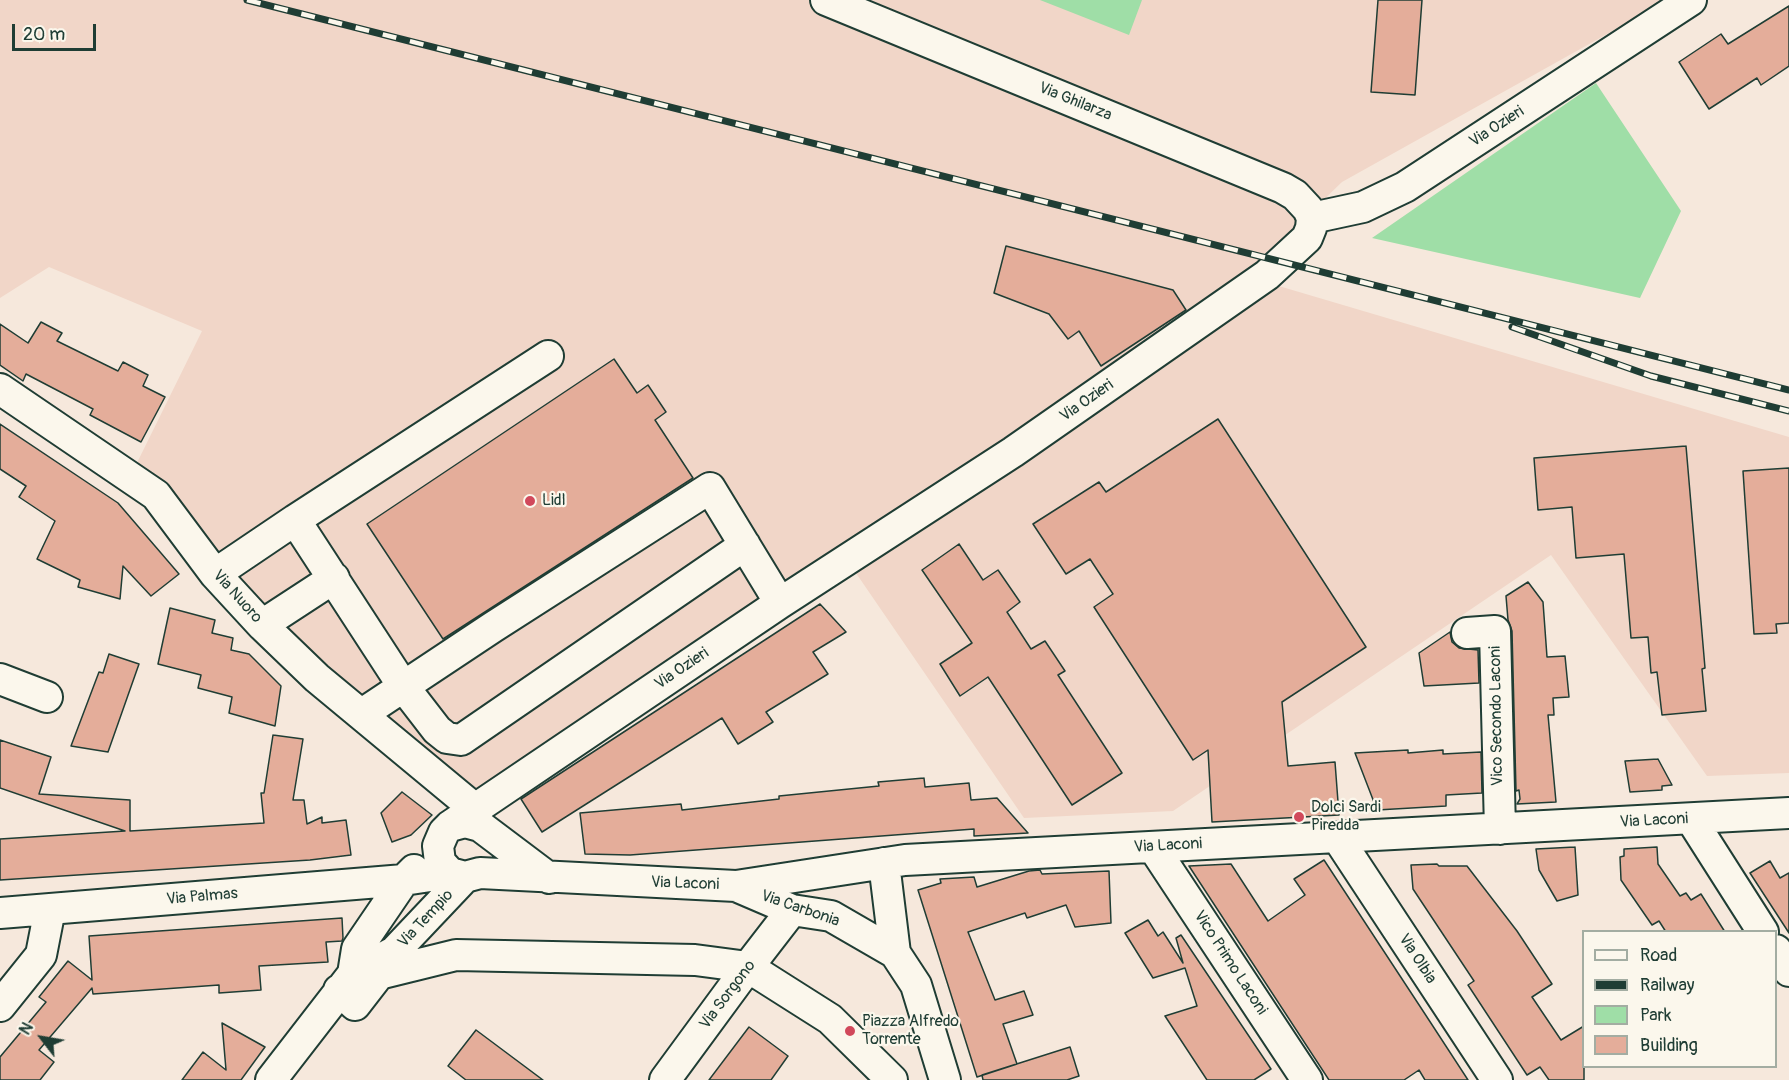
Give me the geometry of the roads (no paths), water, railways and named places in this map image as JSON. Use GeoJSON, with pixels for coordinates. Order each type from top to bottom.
{"type":"FeatureCollection","features":[{"type":"Feature","properties":{"kind":"street","name":"Via Ghilarza"},"geometry":{"type":"LineString","coordinates":[[826,0],[1283,188],[1303,202],[1312,218]]}},
{"type":"Feature","properties":{"kind":"street","name":"Via Ozieri"},"geometry":{"type":"LineString","coordinates":[[481,823],[780,603],[1013,452],[1268,275],[1307,238],[1312,218],[1363,207],[1405,187],[1691,0]]}},
{"type":"Feature","properties":{"kind":"street"},"geometry":{"type":"LineString","coordinates":[[215,574],[548,356]]}},
{"type":"Feature","properties":{"kind":"street","name":"Via Nuoro"},"geometry":{"type":"LineString","coordinates":[[0,389],[156,495],[215,574],[262,625],[317,678],[362,714],[481,823]]}},
{"type":"Feature","properties":{"kind":"street"},"geometry":{"type":"LineString","coordinates":[[362,714],[710,488],[780,603]]}},
{"type":"Feature","properties":{"kind":"street"},"geometry":{"type":"LineString","coordinates":[[295,520],[403,686],[437,730],[447,738],[460,740],[745,546]]}},
{"type":"Feature","properties":{"kind":"street"},"geometry":{"type":"LineString","coordinates":[[262,625],[334,578]]}},
{"type":"Feature","properties":{"kind":"street","name":"Vico Secondo Laconi"},"geometry":{"type":"LineString","coordinates":[[1467,633],[1495,632],[1500,829]]}},
{"type":"Feature","properties":{"kind":"street"},"geometry":{"type":"LineString","coordinates":[[0,679],[47,697]]}},
{"type":"Feature","properties":{"kind":"street","name":"Via Laconi"},"geometry":{"type":"LineString","coordinates":[[549,878],[736,886],[905,860],[1789,813]]}},
{"type":"Feature","properties":{"kind":"street"},"geometry":{"type":"LineString","coordinates":[[1691,819],[1762,930]]}},
{"type":"Feature","properties":{"kind":"street"},"geometry":{"type":"LineString","coordinates":[[404,880],[444,836],[481,823]]}},
{"type":"Feature","properties":{"kind":"street"},"geometry":{"type":"LineString","coordinates":[[465,875],[491,860],[492,851],[481,823]]}},
{"type":"Feature","properties":{"kind":"street"},"geometry":{"type":"LineString","coordinates":[[481,823],[549,878]]}},
{"type":"Feature","properties":{"kind":"street"},"geometry":{"type":"LineString","coordinates":[[444,836],[440,862],[465,875]]}},
{"type":"Feature","properties":{"kind":"street","name":"Via Olbia"},"geometry":{"type":"LineString","coordinates":[[1337,837],[1497,1080]]}},
{"type":"Feature","properties":{"kind":"street","name":"Vico Primo Laconi"},"geometry":{"type":"LineString","coordinates":[[1153,847],[1307,1080]]}},
{"type":"Feature","properties":{"kind":"street","name":"Via Carbonia"},"geometry":{"type":"LineString","coordinates":[[884,863],[895,953],[916,985],[945,1080]]}},
{"type":"Feature","properties":{"kind":"street"},"geometry":{"type":"LineString","coordinates":[[404,880],[465,875],[549,878]]}},
{"type":"Feature","properties":{"kind":"street","name":"Via Tempio"},"geometry":{"type":"LineString","coordinates":[[346,982],[394,952],[465,875]]}},
{"type":"Feature","properties":{"kind":"street","name":"Via Tempio"},"geometry":{"type":"LineString","coordinates":[[271,1080],[346,982],[357,950],[404,880]]}},
{"type":"Feature","properties":{"kind":"street","name":"Via Palmas"},"geometry":{"type":"LineString","coordinates":[[0,913],[404,880]]}},
{"type":"Feature","properties":{"kind":"street","name":"Via Carbonia"},"geometry":{"type":"LineString","coordinates":[[736,886],[792,910],[831,916],[895,953]]}},
{"type":"Feature","properties":{"kind":"street"},"geometry":{"type":"LineString","coordinates":[[0,1006],[41,956],[50,909]]}},
{"type":"Feature","properties":{"kind":"street","name":"Via Sorgono"},"geometry":{"type":"LineString","coordinates":[[665,1080],[792,910]]}},
{"type":"Feature","properties":{"kind":"street"},"geometry":{"type":"LineString","coordinates":[[1777,952],[1789,971]]}},
{"type":"Feature","properties":{"kind":"street"},"geometry":{"type":"LineString","coordinates":[[346,982],[355,1005],[379,974],[456,955],[695,960],[748,967],[830,1019],[892,1080]]}},
{"type":"Feature","properties":{"kind":"railway"},"geometry":{"type":"LineString","coordinates":[[247,0],[1789,390]]}},
{"type":"Feature","properties":{"kind":"railway"},"geometry":{"type":"LineString","coordinates":[[1512,327],[1651,376],[1789,411]]}},
{"type":"Feature","properties":{"kind":"place","name":"Lidl"},"geometry":{"type":"Point","coordinates":[530,501]}},
{"type":"Feature","properties":{"kind":"place","name":"Dolci Sardi Piredda"},"geometry":{"type":"Point","coordinates":[1299,817]}},
{"type":"Feature","properties":{"kind":"place","name":"Piazza Alfredo Torrente"},"geometry":{"type":"Point","coordinates":[850,1031]}}]}
